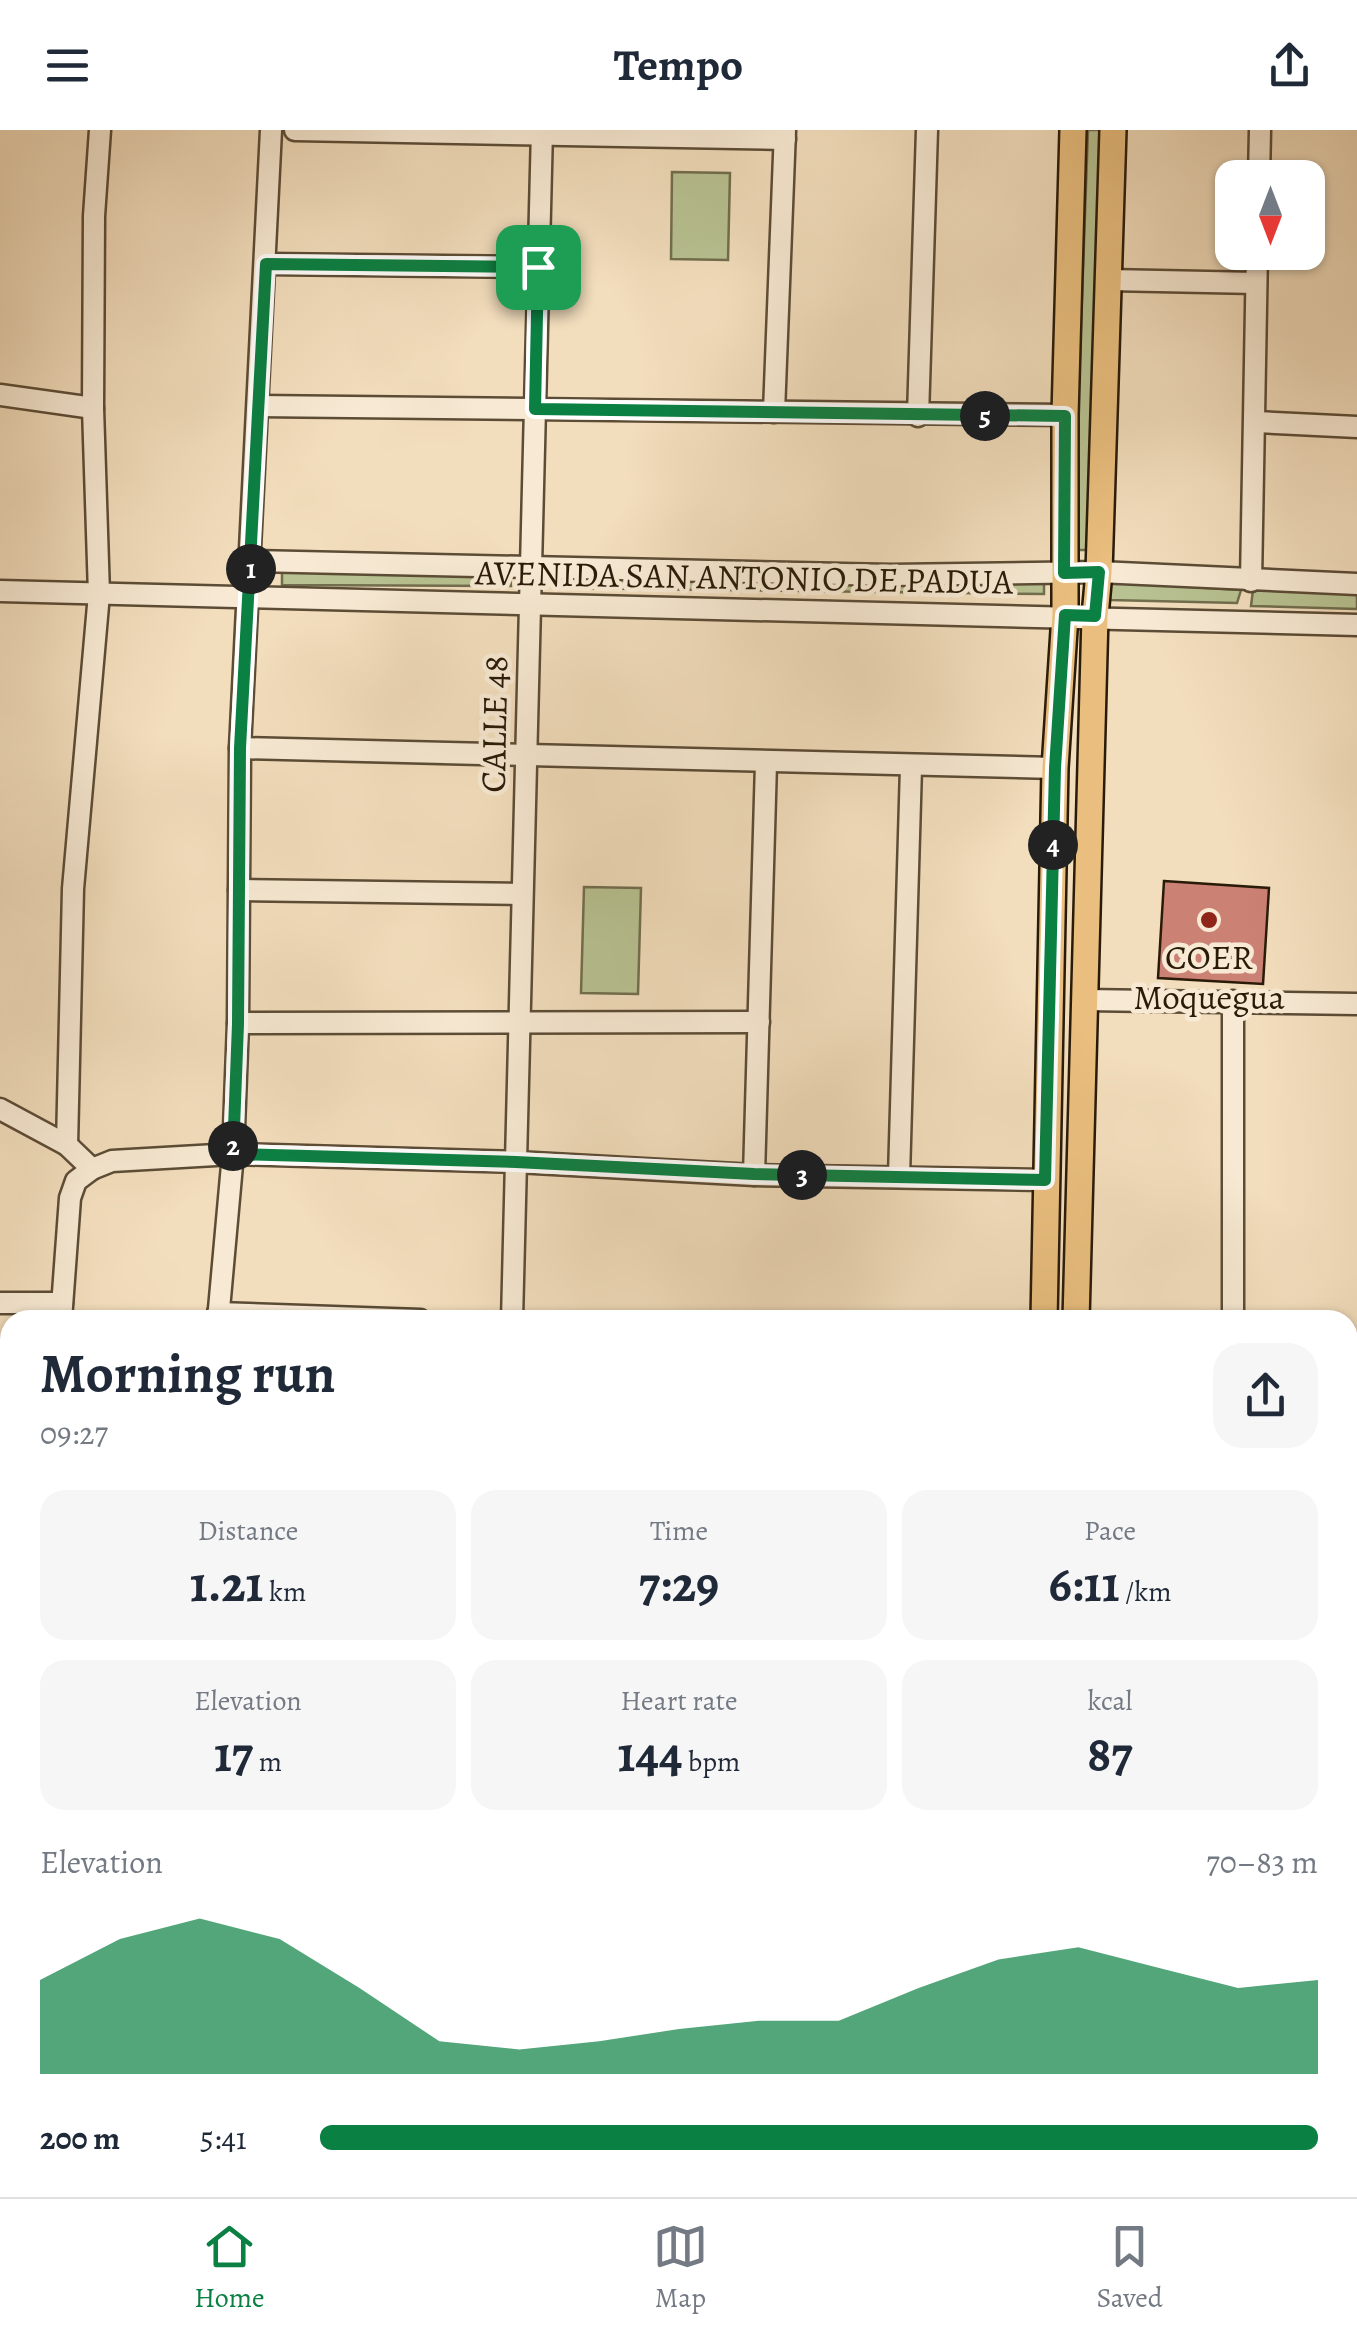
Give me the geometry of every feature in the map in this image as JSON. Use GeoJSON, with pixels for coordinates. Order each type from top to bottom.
{"type":"FeatureCollection","features":[{"type":"Feature","properties":{"kind":"main road"},"geometry":{"type":"LineString","coordinates":[[1044,1310],[1055,768],[1065,615],[1065,416],[1074,130]]}},
{"type":"Feature","properties":{"kind":"main road"},"geometry":{"type":"LineString","coordinates":[[1076,1310],[1113,130]]}},
{"type":"Feature","properties":{"kind":"street"},"geometry":{"type":"LineString","coordinates":[[67,1145],[73,890],[99,594],[93,408],[94,216],[100,130]]}},
{"type":"Feature","properties":{"kind":"street"},"geometry":{"type":"LineString","coordinates":[[219,1310],[233,1154],[240,748],[271,130]]}},
{"type":"Feature","properties":{"kind":"street"},"geometry":{"type":"LineString","coordinates":[[295,130],[785,134],[774,412]]}},
{"type":"Feature","properties":{"kind":"street"},"geometry":{"type":"LineString","coordinates":[[918,416],[927,130]]}},
{"type":"Feature","properties":{"kind":"street"},"geometry":{"type":"LineString","coordinates":[[1259,160],[1260,130]]}},
{"type":"Feature","properties":{"kind":"street","name":"CALLE 48"},"geometry":{"type":"LineString","coordinates":[[512,1310],[542,133]]}},
{"type":"Feature","properties":{"kind":"street"},"geometry":{"type":"LineString","coordinates":[[266,264],[538,267]]}},
{"type":"Feature","properties":{"kind":"street"},"geometry":{"type":"LineString","coordinates":[[1251,581],[1256,270]]}},
{"type":"Feature","properties":{"kind":"street"},"geometry":{"type":"LineString","coordinates":[[1109,280],[1256,283]]}},
{"type":"Feature","properties":{"kind":"street"},"geometry":{"type":"LineString","coordinates":[[0,395],[93,408]]}},
{"type":"Feature","properties":{"kind":"street"},"geometry":{"type":"LineString","coordinates":[[258,406],[1065,416]]}},
{"type":"Feature","properties":{"kind":"street"},"geometry":{"type":"LineString","coordinates":[[1256,422],[1357,427]]}},
{"type":"Feature","properties":{"kind":"street","name":"AVENIDA SAN ANTONIO DE PADUA"},"geometry":{"type":"LineString","coordinates":[[252,560],[892,575],[1099,572],[1357,584]]}},
{"type":"Feature","properties":{"kind":"street"},"geometry":{"type":"LineString","coordinates":[[718,608],[720,572]]}},
{"type":"Feature","properties":{"kind":"street"},"geometry":{"type":"LineString","coordinates":[[890,612],[892,575]]}},
{"type":"Feature","properties":{"kind":"street","name":"AVENIDA SAN ANTONIO DE PADUA"},"geometry":{"type":"LineString","coordinates":[[0,591],[1357,625]]}},
{"type":"Feature","properties":{"kind":"street"},"geometry":{"type":"LineString","coordinates":[[240,748],[1055,768]]}},
{"type":"Feature","properties":{"kind":"street"},"geometry":{"type":"LineString","coordinates":[[754,1174],[766,763]]}},
{"type":"Feature","properties":{"kind":"street"},"geometry":{"type":"LineString","coordinates":[[899,1176],[910,767]]}},
{"type":"Feature","properties":{"kind":"street"},"geometry":{"type":"LineString","coordinates":[[239,890],[522,894]]}},
{"type":"Feature","properties":{"kind":"street"},"geometry":{"type":"LineString","coordinates":[[1085,1000],[1357,1004]]}},
{"type":"Feature","properties":{"kind":"street"},"geometry":{"type":"LineString","coordinates":[[1233,1001],[1233,1310]]}},
{"type":"Feature","properties":{"kind":"street"},"geometry":{"type":"LineString","coordinates":[[238,1024],[759,1022]]}},
{"type":"Feature","properties":{"kind":"street"},"geometry":{"type":"LineString","coordinates":[[0,1109],[67,1145],[92,1169]]}},
{"type":"Feature","properties":{"kind":"street"},"geometry":{"type":"LineString","coordinates":[[62,1310],[70,1198],[76,1181],[112,1161],[233,1154],[754,1174],[1045,1180]]}},
{"type":"Feature","properties":{"kind":"street"},"geometry":{"type":"LineString","coordinates":[[0,1303],[48,1310]]}},
{"type":"Feature","properties":{"kind":"green space"},"geometry":{"type":"Polygon","coordinates":[[[1088,130],[1102,130],[1089,550],[1073,550],[1088,130]]]}},
{"type":"Feature","properties":{"kind":"green space"},"geometry":{"type":"Polygon","coordinates":[[[672,172],[730,173],[728,260],[671,259],[672,172]]]}},
{"type":"Feature","properties":{"kind":"green space"},"geometry":{"type":"Polygon","coordinates":[[[282,571],[510,576],[511,586],[282,585],[282,571]]]}},
{"type":"Feature","properties":{"kind":"green space"},"geometry":{"type":"Polygon","coordinates":[[[557,578],[1044,582],[1044,594],[558,588],[557,578]]]}},
{"type":"Feature","properties":{"kind":"green space"},"geometry":{"type":"Polygon","coordinates":[[[1108,582],[1241,590],[1237,603],[1110,600],[1108,582]]]}},
{"type":"Feature","properties":{"kind":"green space"},"geometry":{"type":"Polygon","coordinates":[[[1253,590],[1357,593],[1357,609],[1251,606],[1253,590]]]}},
{"type":"Feature","properties":{"kind":"green space"},"geometry":{"type":"Polygon","coordinates":[[[584,887],[641,888],[638,994],[581,993],[584,887]]]}},
{"type":"Feature","properties":{"kind":"building"},"geometry":{"type":"Polygon","coordinates":[[[1164,881],[1269,888],[1263,984],[1158,978],[1164,881]]]}},
{"type":"Feature","properties":{"kind":"place","name":"COER Moquegua"},"geometry":{"type":"Point","coordinates":[1209,920]}},
{"type":"Feature","properties":{"kind":"route"},"geometry":{"type":"LineString","coordinates":[[266,264],[538,267],[535,409],[1065,416],[1064,573],[1099,572],[1095,616],[1065,615],[1055,768],[1045,1180],[754,1174],[233,1154],[240,748],[266,264]]}}]}
